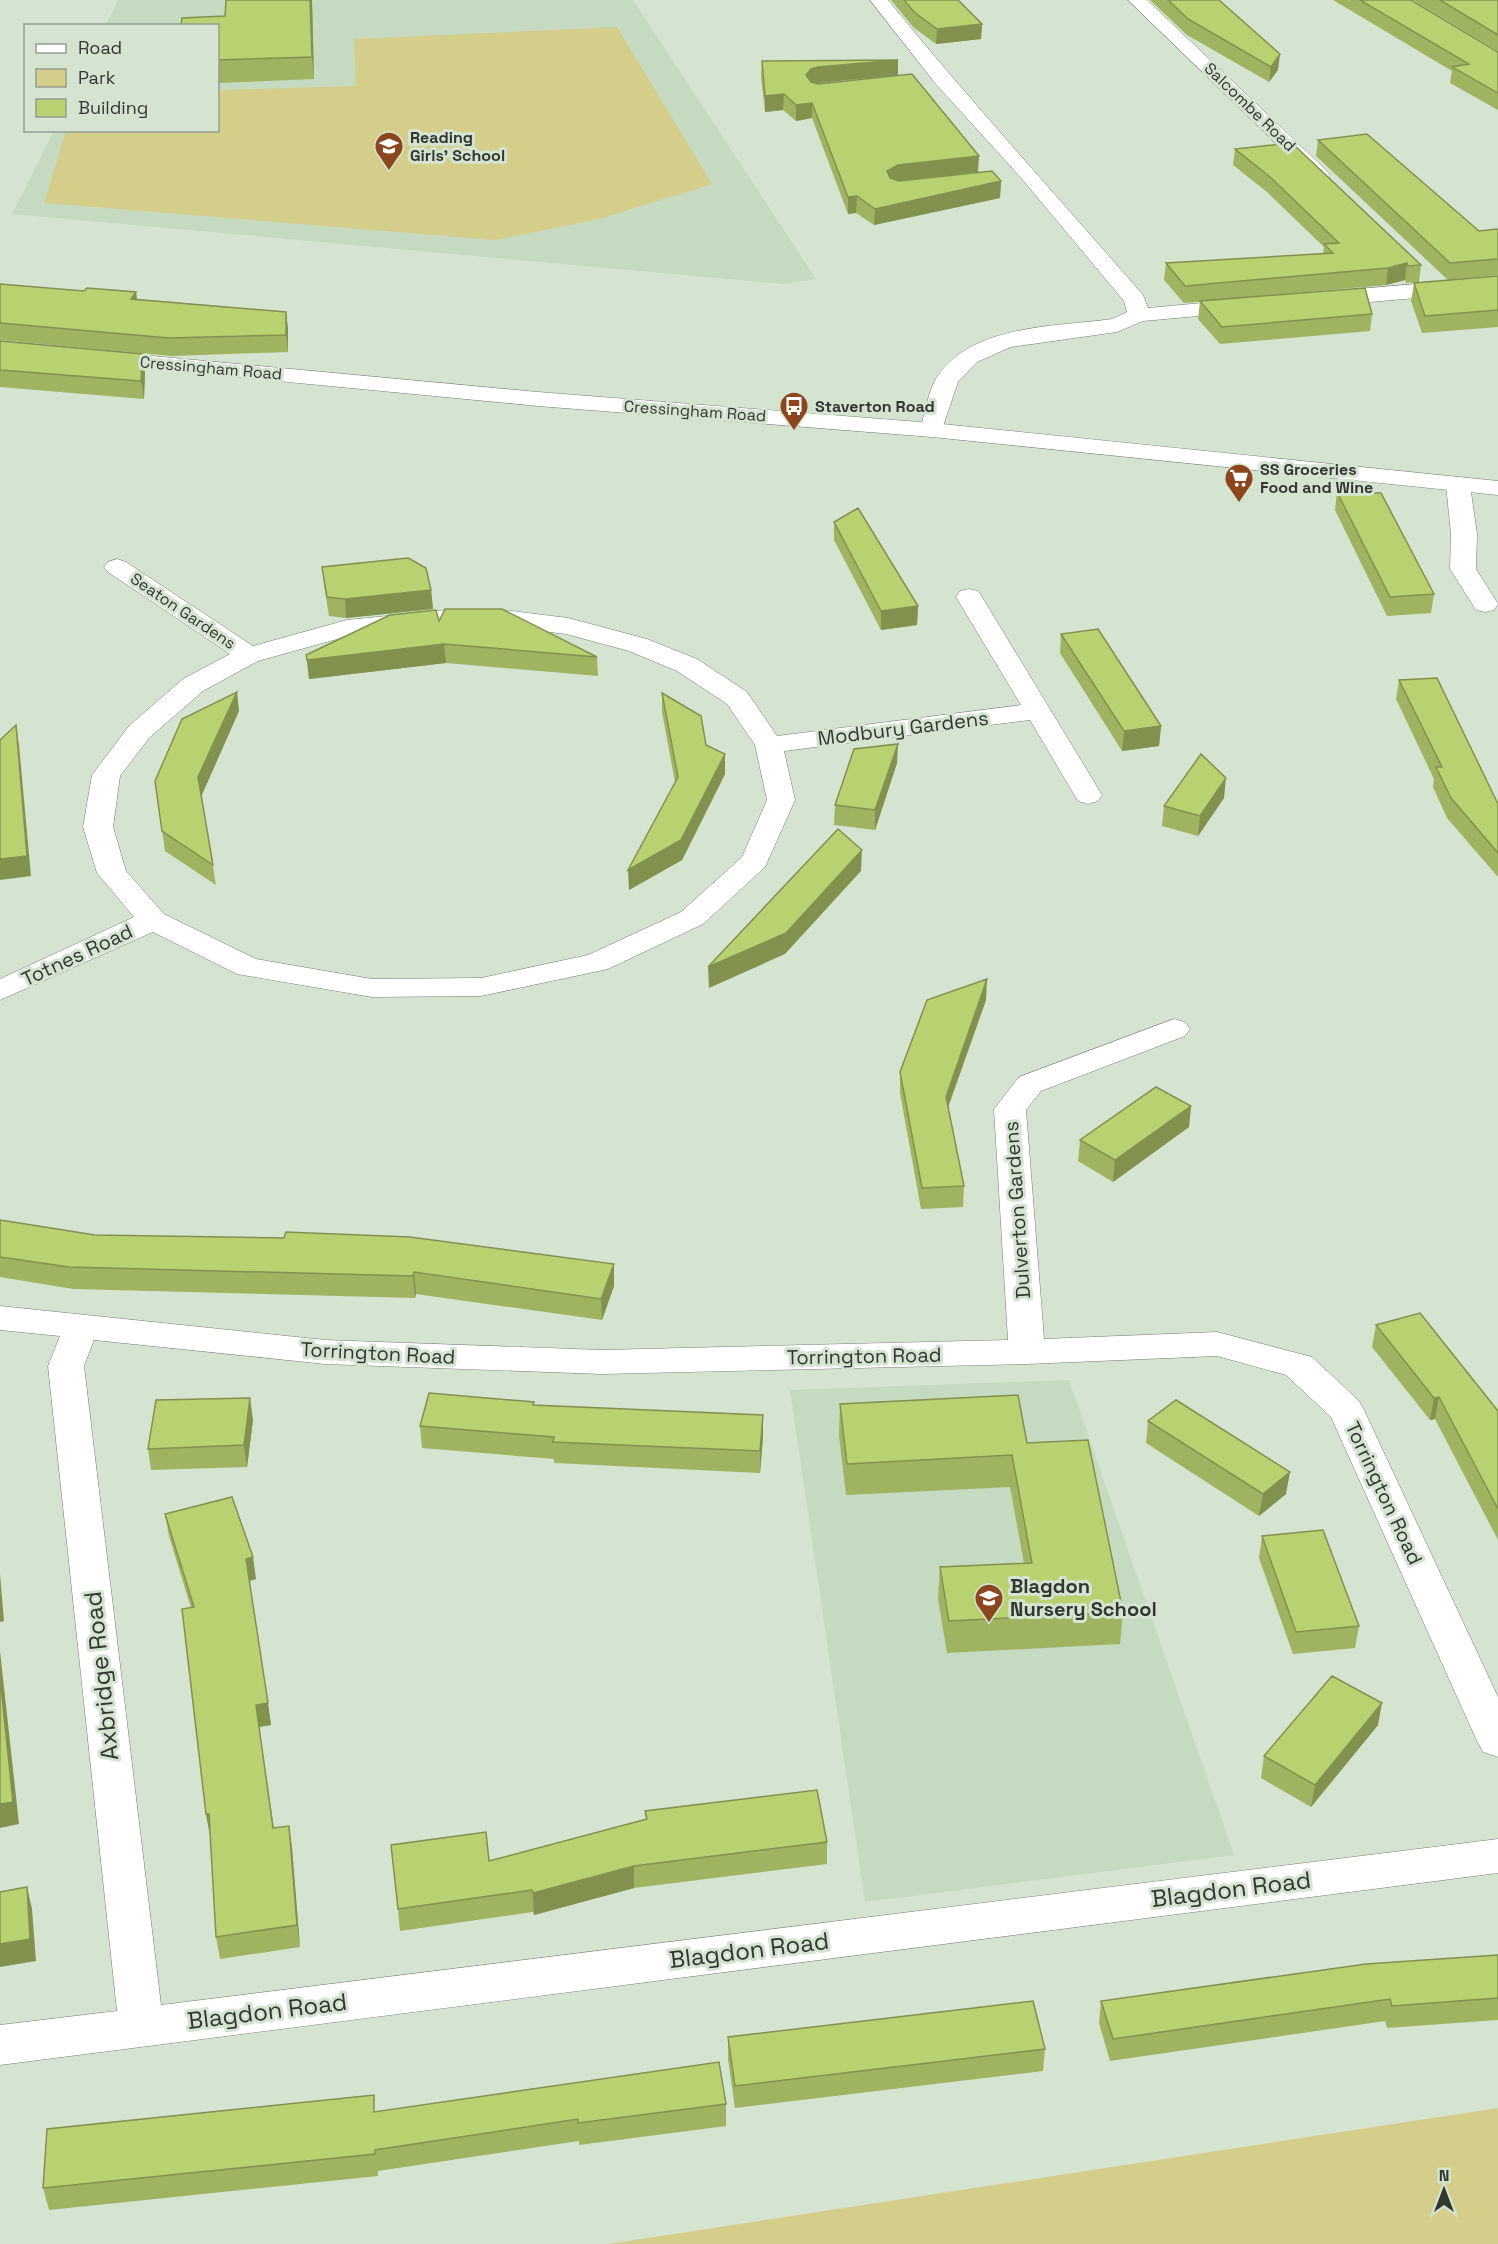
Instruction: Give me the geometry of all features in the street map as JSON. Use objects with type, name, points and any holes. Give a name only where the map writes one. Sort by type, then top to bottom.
[{"type":"street","points":[[879,0],[942,79],[1029,175],[1135,300],[1139,315]]},
{"type":"street","name":"Salcombe Road","points":[[1137,0],[1330,184]]},
{"type":"street","points":[[920,81],[942,79]]},
{"type":"street","points":[[1006,178],[1029,175]]},
{"type":"street","points":[[1425,273],[1442,289]]},
{"type":"street","points":[[1302,301],[1498,284]]},
{"type":"street","points":[[932,430],[947,380],[969,357],[1006,341],[1117,326],[1139,315],[1267,304]]},
{"type":"street","name":"Cressingham Road","points":[[72,356],[538,399],[932,430],[1498,488]]},
{"type":"street","points":[[1458,485],[1464,534],[1463,569],[1485,604]]},
{"type":"street","name":"Seaton Gardens","points":[[117,567],[249,655]]},
{"type":"street","points":[[969,597],[1088,795]]},
{"type":"street","points":[[446,618],[503,618],[568,626],[638,645],[687,665],[737,698],[769,745],[781,800],[755,861],[692,918],[597,962],[481,987],[372,988],[248,967],[153,920],[112,873],[98,827],[106,775],[139,732],[193,685],[249,655],[347,628],[446,618]]},
{"type":"street","name":"Modbury Gardens","points":[[769,745],[1038,711]]},
{"type":"street","name":"Totnes Road","points":[[0,991],[153,920]]},
{"type":"street","name":"Dulverton Gardens","points":[[1027,1352],[1010,1109],[1030,1084],[1174,1029]]},
{"type":"street","name":"Torrington Road","points":[[0,1317],[81,1328],[325,1352],[602,1362],[1027,1352],[1217,1344],[1299,1366],[1346,1410],[1498,1741]]},
{"type":"street","name":"Axbridge Road","points":[[81,1328],[66,1366],[141,2026]]},
{"type":"street","name":"Blagdon Road","points":[[0,2045],[1498,1856]]},
{"type":"shaded area","name":"Reading Girls' School","points":[[118,0],[633,0],[816,279],[784,284],[12,214],[53,132],[219,132],[219,24],[106,24]]},
{"type":"shaded area","name":"Blagdon Nursery School","points":[[1069,1380],[1234,1855],[865,1902],[790,1390]]},
{"type":"green space","name":"Reading Girls' School","points":[[617,27],[712,184],[599,219],[496,240],[44,203],[66,132],[219,132],[219,90],[356,86],[354,39]]},
{"type":"green space","points":[[1498,2108],[1498,2244],[608,2244]]},
{"type":"building","points":[[226,0],[310,0],[312,57],[219,60],[219,24],[181,24],[182,18],[225,16]]},
{"type":"building","points":[[904,0],[958,0],[982,24],[937,29],[914,12]]},
{"type":"building","points":[[1168,0],[1219,0],[1280,54],[1271,67],[1188,19]]},
{"type":"building","points":[[1360,0],[1411,0],[1498,52],[1498,93],[1452,67],[1469,64]]},
{"type":"building","points":[[1440,0],[1498,0],[1498,35]]},
{"type":"building","points":[[898,60],[818,67],[811,69],[806,75],[811,82],[818,84],[912,74],[979,156],[898,165],[887,171],[890,178],[899,181],[992,171],[1001,181],[875,209],[857,196],[848,197],[812,103],[796,105],[784,94],[765,96],[762,61]]},
{"type":"building","points":[[1367,134],[1479,231],[1497,229],[1498,259],[1450,263],[1318,140]]},
{"type":"building","points":[[1292,143],[1421,265],[1408,266],[1407,263],[1388,268],[1185,286],[1166,263],[1333,253],[1324,244],[1339,243],[1269,176],[1235,149]]},
{"type":"building","points":[[1498,276],[1498,310],[1425,316],[1414,283]]},
{"type":"building","points":[[0,284],[84,291],[87,288],[136,292],[131,299],[286,312],[286,335],[169,338],[0,323]]},
{"type":"building","points":[[1365,288],[1372,314],[1222,327],[1200,301]]},
{"type":"building","points":[[0,341],[143,354],[141,381],[0,370]]},
{"type":"building","points":[[1337,492],[1381,493],[1434,594],[1390,597]]},
{"type":"building","points":[[858,508],[918,606],[881,611],[834,522]]},
{"type":"building","points":[[408,558],[426,568],[431,590],[345,599],[327,597],[322,567]]},
{"type":"building","points":[[445,609],[502,609],[597,657],[444,644],[307,660],[306,655],[390,615],[436,610],[439,621]]},
{"type":"building","points":[[1098,629],[1161,726],[1124,731],[1061,634]]},
{"type":"building","points":[[1437,678],[1498,804],[1498,853],[1451,798],[1436,767],[1442,767],[1399,680]]},
{"type":"building","points":[[237,692],[198,777],[213,865],[162,831],[155,781],[182,719]]},
{"type":"building","points":[[662,693],[701,716],[706,745],[725,754],[681,840],[628,870],[678,777]]},
{"type":"building","points":[[16,725],[27,856],[0,859],[0,740]]},
{"type":"building","points":[[898,744],[875,810],[835,805],[854,749]]},
{"type":"building","points":[[1201,754],[1226,778],[1200,816],[1164,806]]},
{"type":"building","points":[[838,829],[862,850],[786,933],[708,967]]},
{"type":"building","points":[[987,979],[946,1097],[964,1186],[922,1188],[900,1072],[927,1000]]},
{"type":"building","points":[[1156,1087],[1191,1106],[1115,1160],[1080,1140]]},
{"type":"building","points":[[0,1220],[95,1235],[284,1238],[286,1232],[410,1237],[614,1264],[601,1299],[414,1272],[413,1276],[69,1267],[0,1257]]},
{"type":"building","points":[[1420,1313],[1498,1411],[1498,1509],[1439,1397],[1434,1398],[1376,1325]]},
{"type":"building","points":[[429,1393],[534,1402],[533,1405],[763,1415],[760,1451],[553,1442],[554,1437],[420,1426]]},
{"type":"building","points":[[1018,1395],[1027,1443],[1088,1440],[1123,1612],[949,1621],[940,1567],[1032,1563],[1012,1455],[847,1464],[840,1404]]},
{"type":"building","points":[[250,1398],[244,1445],[148,1449],[156,1400]]},
{"type":"building","points":[[1176,1400],[1290,1472],[1263,1494],[1148,1421]]},
{"type":"building","points":[[232,1497],[253,1557],[246,1559],[268,1703],[256,1705],[273,1828],[289,1826],[297,1925],[216,1937],[209,1814],[206,1814],[182,1609],[194,1607],[165,1514]]},
{"type":"building","points":[[1323,1530],[1359,1626],[1296,1632],[1262,1536]]},
{"type":"building","points":[[1332,1676],[1382,1703],[1315,1785],[1264,1756]]},
{"type":"building","points":[[0,1677],[13,1802],[0,1804]]},
{"type":"building","points":[[817,1790],[827,1842],[634,1866],[533,1893],[532,1890],[398,1909],[391,1845],[486,1832],[489,1861],[647,1819],[645,1811]]},
{"type":"building","points":[[27,1887],[30,1939],[0,1944],[0,1892]]},
{"type":"building","points":[[1498,1955],[1498,1998],[1392,2006],[1390,1999],[1113,2039],[1101,2001],[1366,1964]]},
{"type":"building","points":[[1033,2001],[1045,2049],[735,2086],[728,2037]]},
{"type":"building","points":[[719,2062],[726,2104],[578,2123],[578,2119],[375,2150],[375,2154],[43,2188],[47,2129],[374,2095],[374,2112]]},
{"type":"place","name":"Reading Girls' School","points":[[389,172]]},
{"type":"place","name":"Staverton Road","points":[[794,432]]},
{"type":"place","name":"SS Groceries Food and Wine","points":[[1239,504]]},
{"type":"place","name":"Blagdon Nursery School","points":[[989,1624]]}]
